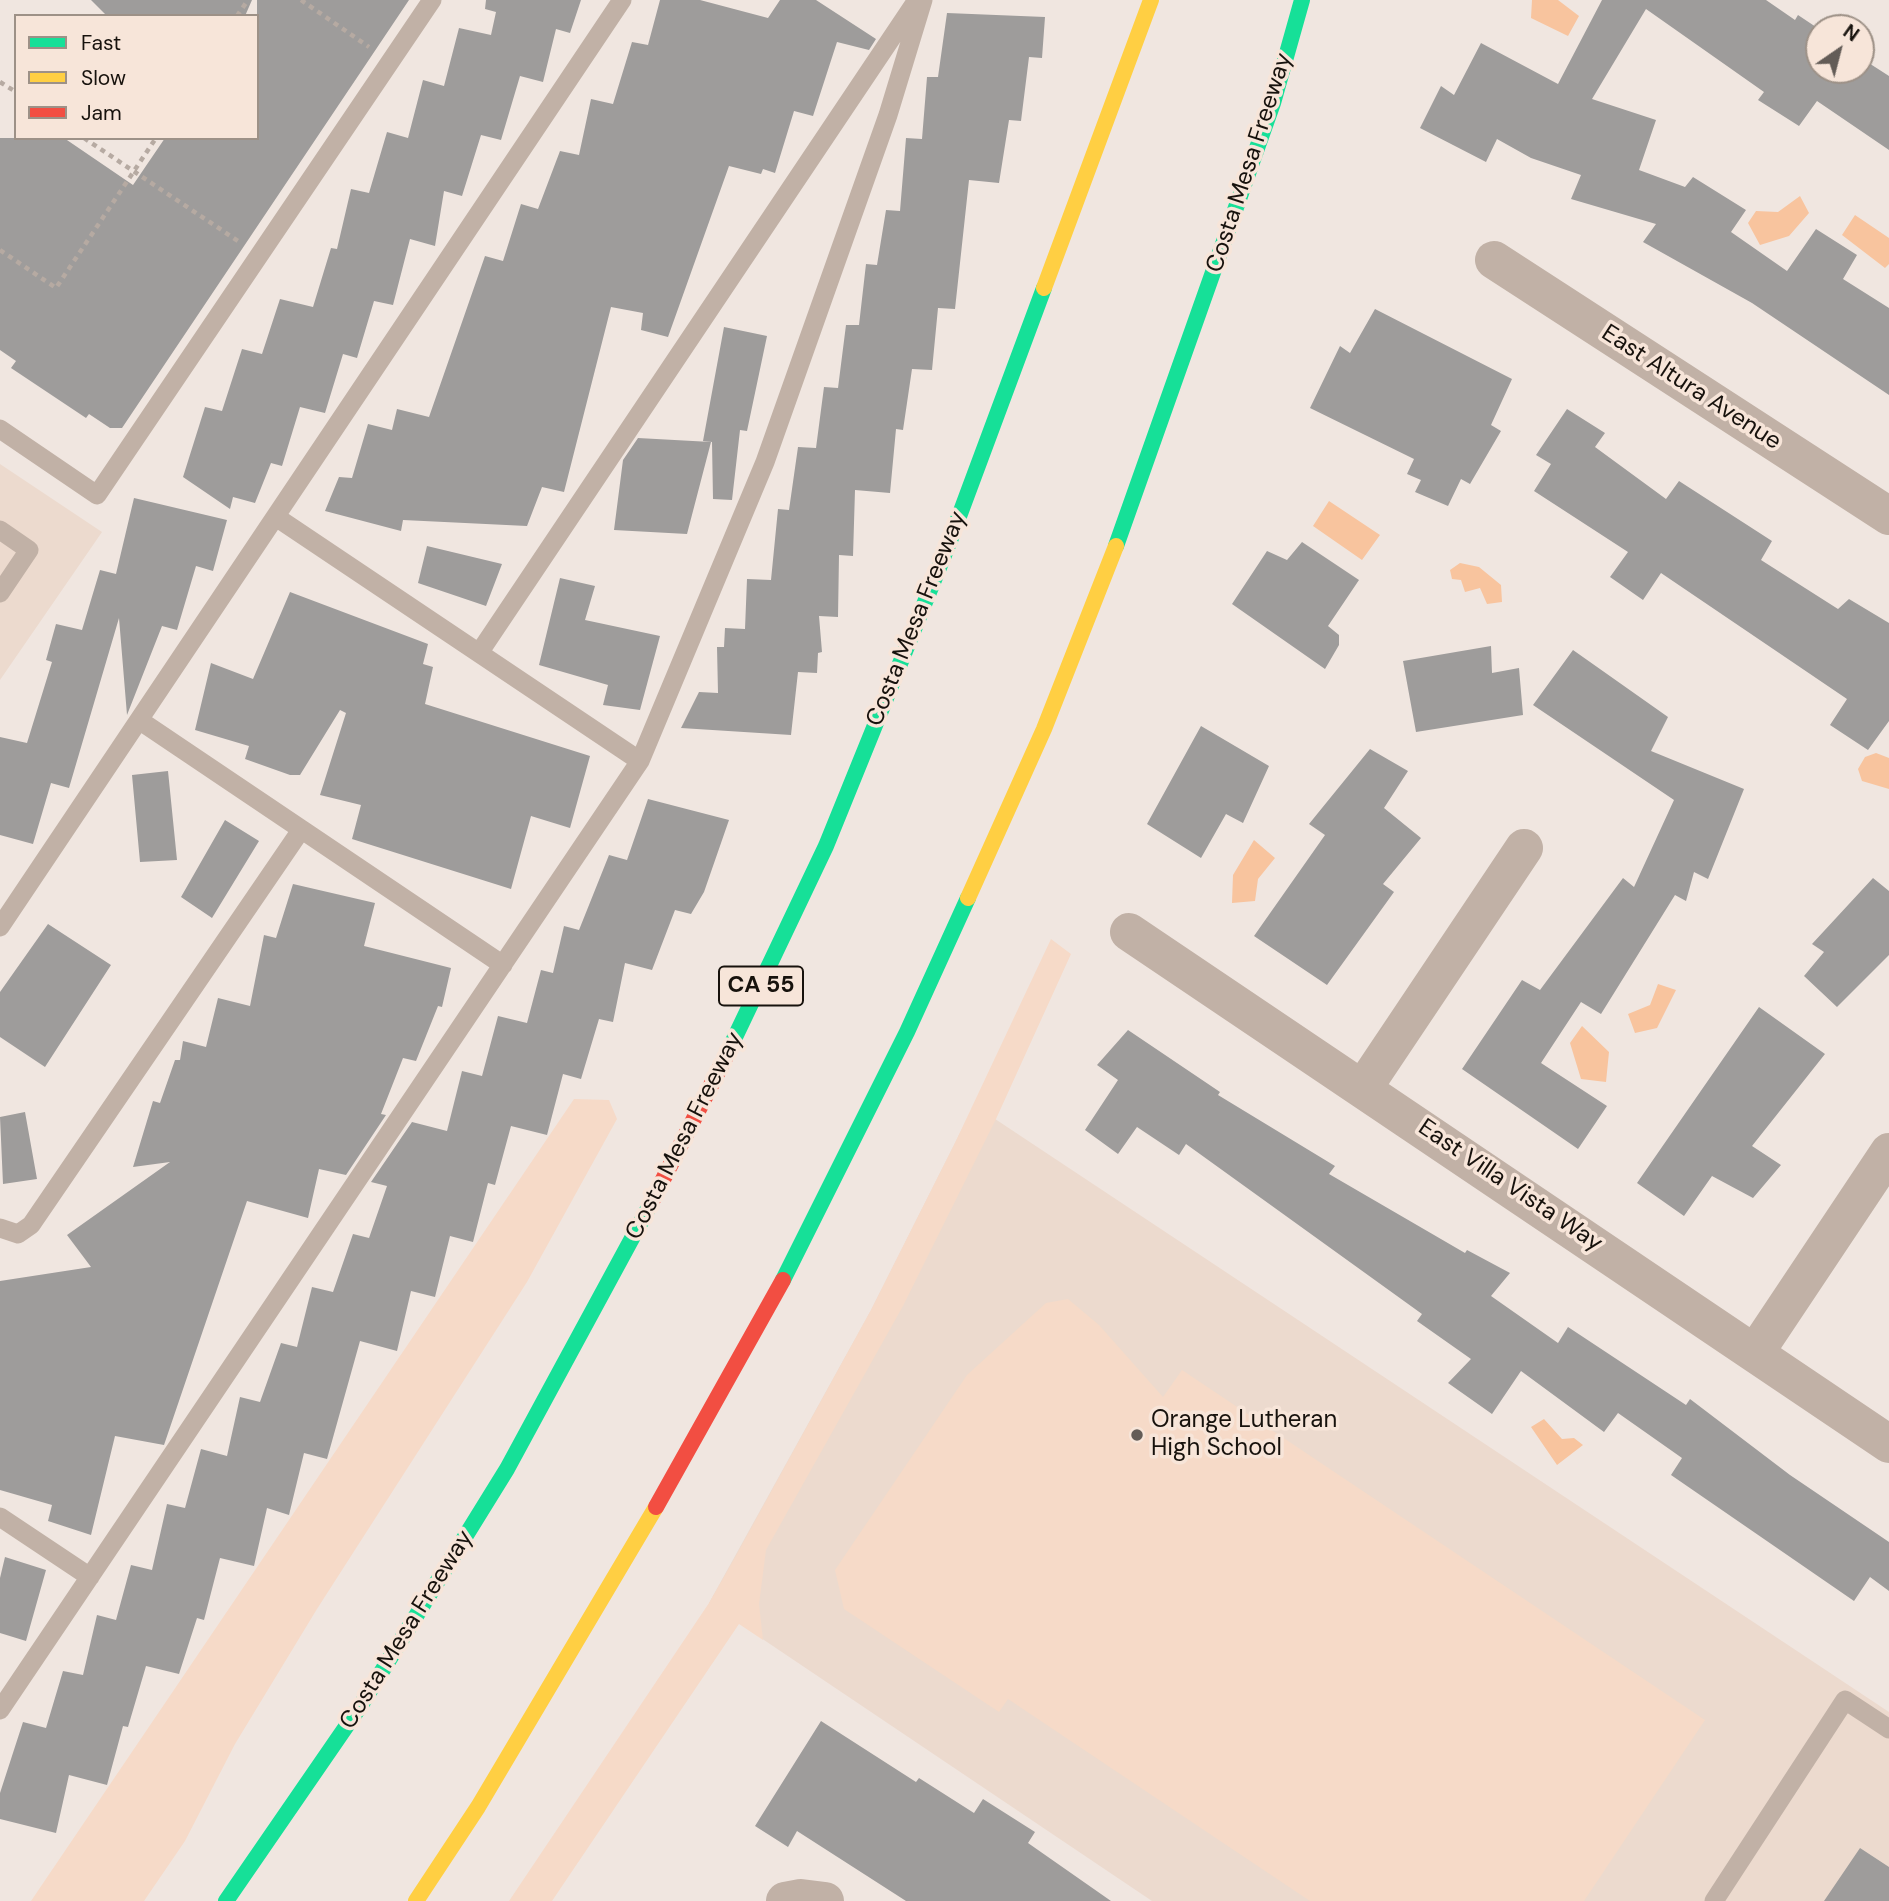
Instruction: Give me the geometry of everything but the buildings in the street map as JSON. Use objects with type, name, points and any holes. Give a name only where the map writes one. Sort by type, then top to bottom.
[{"type":"highway","name":"Costa Mesa Freeway","points":[[226,1901],[361,1705],[507,1469],[676,1160],[754,1000],[826,846],[951,538],[1151,0]]},
{"type":"highway","name":"Costa Mesa Freeway","points":[[416,1901],[478,1807],[628,1557],[806,1240],[907,1032],[1044,729],[1130,510],[1273,103],[1302,0]]},
{"type":"street","name":"East Altura Avenue","points":[[1493,260],[1889,516]]},
{"type":"street","points":[[1364,1087],[1524,848]]},
{"type":"street","name":"East Villa Vista Way","points":[[1129,932],[1364,1087],[1889,1444]]},
{"type":"street","points":[[1755,1353],[1889,1152]]},
{"type":"street","points":[[786,1901],[801,1898],[825,1901]]},
{"type":"lane","points":[[0,429],[97,495],[432,0]]},
{"type":"lane","points":[[0,926],[622,0]]},
{"type":"lane","points":[[479,653],[917,0]]},
{"type":"lane","points":[[0,1710],[640,761],[765,462],[888,115],[922,0]]},
{"type":"lane","points":[[276,517],[640,761]]},
{"type":"lane","points":[[0,530],[29,550],[0,593]]},
{"type":"lane","points":[[139,720],[503,965]]},
{"type":"lane","points":[[0,1228],[18,1234],[31,1225],[301,830]]},
{"type":"lane","points":[[0,1517],[90,1577]]},
{"type":"lane","points":[[1714,1901],[1845,1700],[1889,1729]]},
{"type":"path","points":[[300,0],[391,62]]},
{"type":"path","points":[[87,140],[259,256]]},
{"type":"path","points":[[0,250],[57,288],[155,140]]},
{"type":"shaded area","points":[[1532,0],[1558,0],[1579,16],[1568,36],[1531,18]]},
{"type":"shaded area","points":[[1800,196],[1809,213],[1789,236],[1760,245],[1748,223],[1756,211],[1778,212]]},
{"type":"shaded area","points":[[1855,215],[1889,238],[1889,264],[1885,268],[1842,235]]},
{"type":"shaded area","points":[[0,464],[102,532],[0,680]]},
{"type":"shaded area","points":[[1329,501],[1380,535],[1362,560],[1313,526]]},
{"type":"shaded area","points":[[1460,563],[1479,567],[1501,585],[1502,602],[1487,604],[1480,588],[1465,592],[1461,580],[1452,579],[1450,570]]},
{"type":"shaded area","points":[[1876,753],[1889,758],[1889,789],[1862,781],[1858,769],[1865,757]]},
{"type":"shaded area","points":[[1254,840],[1275,858],[1258,879],[1255,901],[1232,903],[1233,875]]},
{"type":"shaded area","points":[[1051,939],[1071,954],[996,1119],[903,1306],[766,1550],[759,1604],[763,1640],[739,1624],[552,1901],[509,1901],[709,1603],[733,1561],[871,1310],[954,1145]]},
{"type":"shaded area","points":[[1658,984],[1676,990],[1657,1028],[1635,1033],[1628,1014],[1650,1005]]},
{"type":"shaded area","points":[[1582,1026],[1609,1052],[1606,1082],[1581,1079],[1570,1043]]},
{"type":"shaded area","points":[[574,1099],[609,1100],[617,1119],[527,1282],[317,1609],[235,1744],[185,1841],[144,1901],[31,1901]]},
{"type":"shaded area","name":"Orange Lutheran High School","points":[[974,1105],[1889,1712],[1889,1901],[1152,1901],[709,1603],[871,1310]]},
{"type":"shaded area","points":[[1068,1299],[1099,1325],[1163,1397],[1182,1370],[1705,1720],[1584,1901],[1310,1901],[1008,1699],[999,1712],[844,1609],[835,1570],[967,1375],[1046,1303]]},
{"type":"shaded area","points":[[1544,1419],[1562,1439],[1574,1438],[1583,1445],[1557,1465],[1531,1427]]},
{"type":"traffic: fast","points":[[1116,546],[1273,103],[1302,0]]},
{"type":"traffic: fast","points":[[726,1056],[826,846],[951,538],[1044,288]]},
{"type":"traffic: fast","points":[[783,1280],[907,1032],[968,898]]},
{"type":"traffic: fast","points":[[226,1901],[361,1705],[507,1469],[649,1207]]},
{"type":"traffic: slow","points":[[1044,288],[1151,0]]},
{"type":"traffic: slow","points":[[968,898],[1044,729],[1116,546]]},
{"type":"traffic: slow","points":[[416,1901],[478,1807],[656,1507]]},
{"type":"traffic: jam","points":[[649,1207],[726,1056]]},
{"type":"traffic: jam","points":[[656,1507],[783,1280]]},
{"type":"place","name":"Orange Lutheran High School","points":[[1137,1435]]}]
